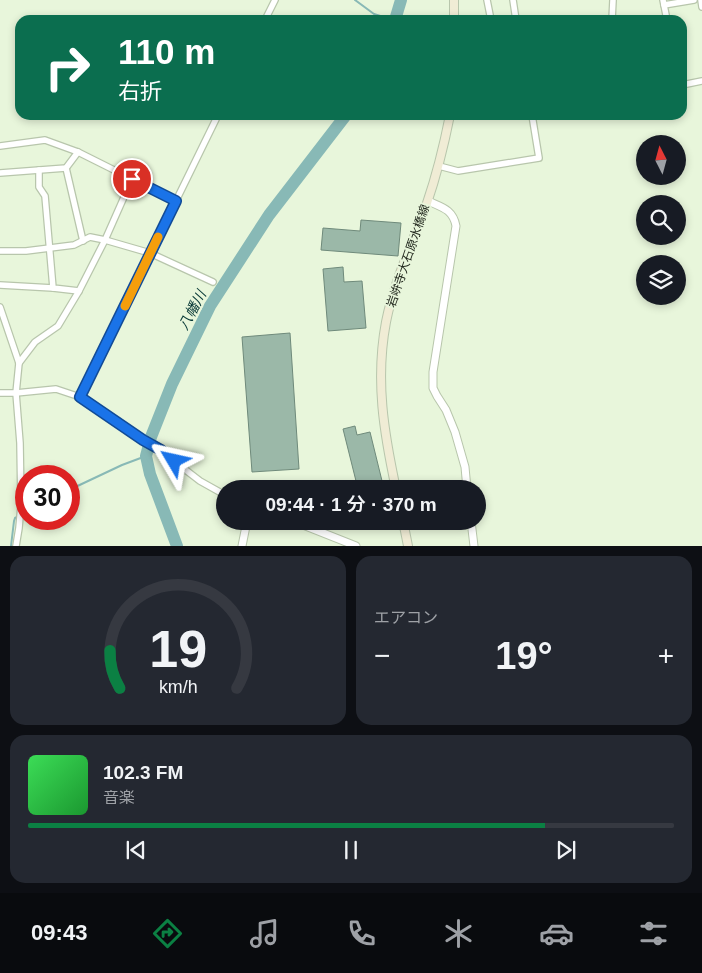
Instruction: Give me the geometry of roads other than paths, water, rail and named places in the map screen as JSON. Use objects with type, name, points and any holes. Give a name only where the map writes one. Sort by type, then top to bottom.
[{"type":"main road","points":[[454,0],[454,15]]},
{"type":"main road","name":"岩峅寺大石原水橋線","points":[[394,480],[386,439],[382,400],[381,358],[386,324],[391,302],[439,166],[449,120]]},
{"type":"main road","points":[[405,530],[408,546]]},
{"type":"street","points":[[268,15],[275,0]]},
{"type":"street","points":[[487,0],[490,15]]},
{"type":"street","points":[[513,0],[515,15]]},
{"type":"street","points":[[612,15],[613,0]]},
{"type":"street","points":[[666,15],[664,2],[694,0]]},
{"type":"street","points":[[701,0],[702,7]]},
{"type":"street","points":[[687,84],[702,81]]},
{"type":"street","points":[[80,397],[216,120]]},
{"type":"street","points":[[439,166],[458,171],[539,158],[533,120]]},
{"type":"street","points":[[0,146],[45,140],[78,152],[176,201]]},
{"type":"street","points":[[0,173],[66,168],[78,152]]},
{"type":"street","points":[[66,168],[83,240]]},
{"type":"street","points":[[39,170],[39,187],[45,196],[53,288]]},
{"type":"street","points":[[19,363],[35,342],[58,326],[79,291],[105,240],[132,179]]},
{"type":"street","points":[[428,201],[451,212],[456,226],[432,381],[433,388],[456,432],[465,467],[466,480]]},
{"type":"street","points":[[0,251],[26,251],[74,245],[90,237],[150,253],[213,282]]},
{"type":"street","points":[[0,285],[79,291]]},
{"type":"street","points":[[0,308],[19,363],[16,393],[20,442],[21,504],[16,546]]},
{"type":"street","points":[[0,329],[8,329]]},
{"type":"street","points":[[0,393],[56,389],[80,397],[161,450],[200,481],[216,490]]},
{"type":"street","points":[[242,546],[245,530]]},
{"type":"street","points":[[316,530],[356,546]]},
{"type":"street","points":[[472,530],[474,546]]},
{"type":"waterway","points":[[355,0],[377,15]]},
{"type":"waterway","name":"八幡川","points":[[396,15],[401,0]]},
{"type":"waterway","name":"八幡川","points":[[177,546],[150,474],[146,456],[151,437],[172,384],[210,306],[269,215],[342,120]]},
{"type":"waterway","points":[[80,485],[146,456]]},
{"type":"waterway","points":[[11,546],[15,518]]}]
